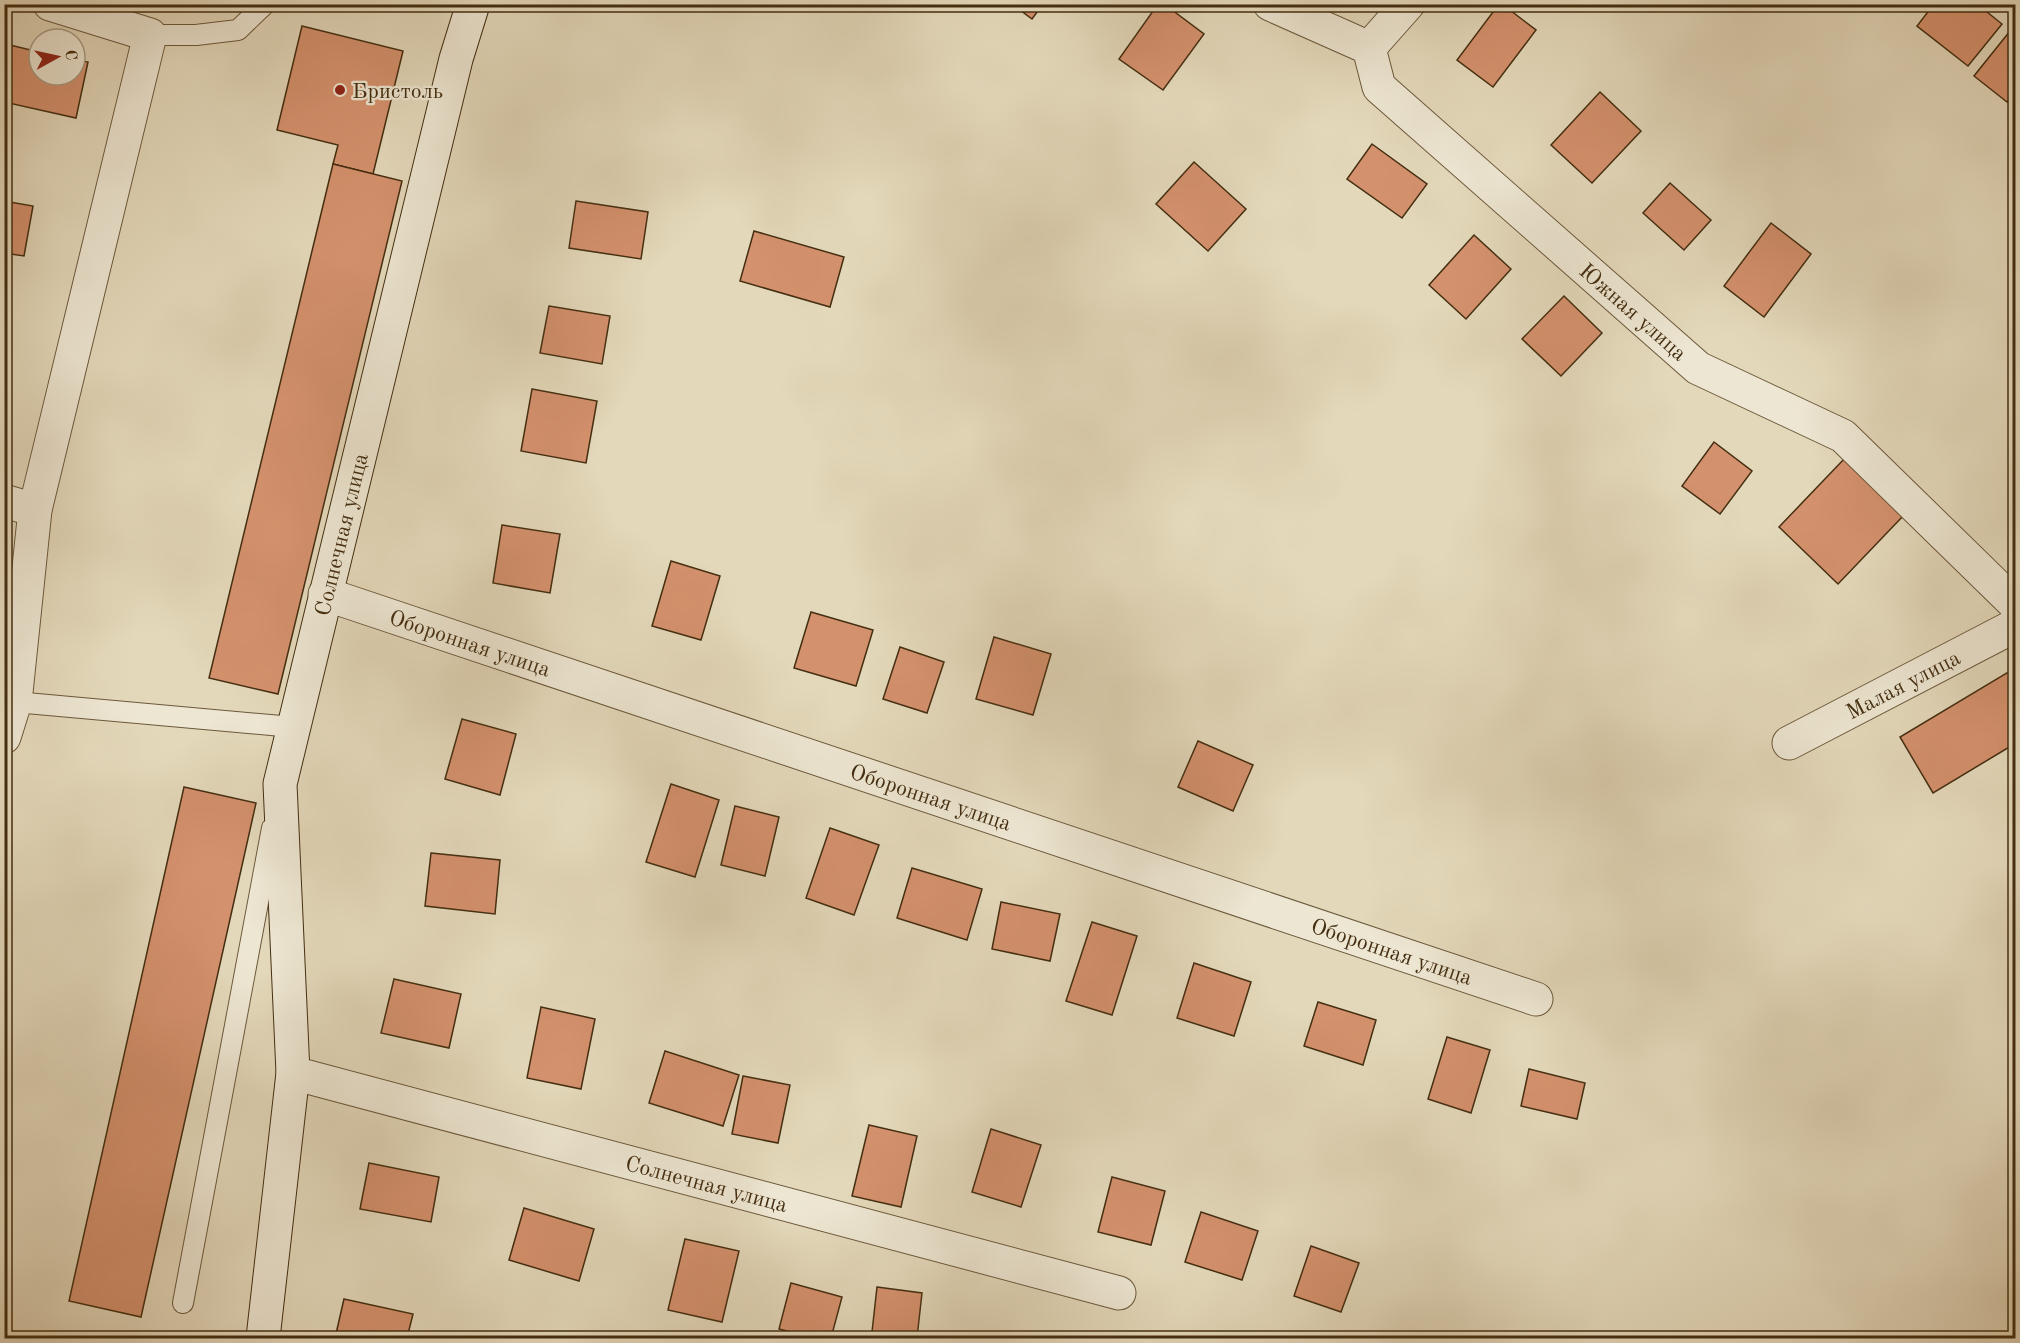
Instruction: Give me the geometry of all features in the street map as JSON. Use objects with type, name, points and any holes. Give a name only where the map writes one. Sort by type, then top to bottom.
[{"type":"street","points":[[4,737],[15,702],[36,510],[150,35],[50,4]]},
{"type":"street","name":"Солнечная улица","points":[[262,1338],[293,1073],[280,784],[456,59],[473,4]]},
{"type":"street","points":[[1270,4],[1369,48],[1408,4]]},
{"type":"street","name":"Южная улица","points":[[1369,48],[1379,87],[1698,368],[1843,436],[2016,605]]},
{"type":"street","points":[[4,501],[36,510]]},
{"type":"street","name":"Оборонная улица","points":[[325,594],[1536,999]]},
{"type":"street","name":"Малая улица","points":[[1789,743],[2016,625]]},
{"type":"street","name":"Солнечная улица","points":[[293,1073],[1119,1293]]},
{"type":"lane","points":[[150,35],[196,35],[238,30],[265,4]]},
{"type":"lane","points":[[15,702],[293,727]]},
{"type":"lane","points":[[183,1303],[280,784]]},
{"type":"building","points":[[1012,4],[1043,4],[1032,19]]},
{"type":"building","points":[[1158,4],[1164,4],[1204,34],[1163,90],[1119,59]]},
{"type":"building","points":[[1499,4],[1536,30],[1493,87],[1457,60]]},
{"type":"building","points":[[1934,4],[1977,4],[2002,24],[1968,66],[1917,26]]},
{"type":"building","name":"Бристоль","points":[[302,26],[403,51],[373,174],[333,164],[338,145],[277,130]]},
{"type":"building","points":[[2010,31],[2016,35],[2016,91],[2007,102],[1974,76]]},
{"type":"building","points":[[10,45],[27,49],[27,87],[83,87],[76,118],[4,102],[4,73]]},
{"type":"building","points":[[1600,92],[1641,131],[1592,183],[1551,145]]},
{"type":"building","points":[[1372,144],[1427,184],[1402,218],[1347,179]]},
{"type":"building","points":[[1194,162],[1246,209],[1208,251],[1156,204]]},
{"type":"building","points":[[333,164],[402,181],[278,694],[209,678]]},
{"type":"building","points":[[1670,183],[1711,220],[1684,250],[1643,213]]},
{"type":"building","points":[[4,201],[33,206],[24,256],[4,253]]},
{"type":"building","points":[[576,201],[648,212],[641,259],[569,248]]},
{"type":"building","points":[[1771,223],[1811,254],[1764,317],[1724,286]]},
{"type":"building","points":[[754,231],[844,257],[830,307],[740,281]]},
{"type":"building","points":[[1474,235],[1511,269],[1466,319],[1429,285]]},
{"type":"building","points":[[1564,296],[1602,333],[1561,376],[1522,339]]},
{"type":"building","points":[[549,306],[610,316],[602,364],[540,353]]},
{"type":"building","points":[[532,389],[597,401],[586,463],[521,451]]},
{"type":"building","points":[[1714,442],[1752,471],[1720,514],[1682,486]]},
{"type":"building","points":[[1845,458],[1904,515],[1838,584],[1779,527]]},
{"type":"building","points":[[502,525],[560,534],[550,593],[493,583]]},
{"type":"building","points":[[671,561],[720,576],[701,640],[652,626]]},
{"type":"building","points":[[811,612],[873,630],[856,686],[794,668]]},
{"type":"building","points":[[994,637],[1051,654],[1033,715],[976,699]]},
{"type":"building","points":[[900,647],[944,662],[927,713],[883,699]]},
{"type":"building","points":[[2015,668],[2016,743],[1933,793],[1900,737]]},
{"type":"building","points":[[462,719],[516,734],[500,795],[445,779]]},
{"type":"building","points":[[1198,741],[1253,765],[1233,811],[1178,787]]},
{"type":"building","points":[[671,784],[719,800],[695,877],[646,862]]},
{"type":"building","points":[[184,787],[256,803],[141,1317],[69,1301]]},
{"type":"building","points":[[735,806],[779,817],[765,876],[721,865]]},
{"type":"building","points":[[830,828],[879,845],[854,915],[806,898]]},
{"type":"building","points":[[431,853],[500,860],[495,914],[425,906]]},
{"type":"building","points":[[912,868],[982,889],[967,940],[897,918]]},
{"type":"building","points":[[1001,902],[1060,914],[1050,961],[992,949]]},
{"type":"building","points":[[1092,922],[1137,936],[1112,1015],[1066,1001]]},
{"type":"building","points":[[1194,963],[1251,982],[1234,1036],[1177,1018]]},
{"type":"building","points":[[394,979],[461,994],[449,1048],[381,1033]]},
{"type":"building","points":[[1318,1002],[1376,1020],[1363,1065],[1304,1046]]},
{"type":"building","points":[[541,1007],[595,1019],[581,1089],[527,1078]]},
{"type":"building","points":[[1447,1037],[1490,1050],[1471,1113],[1428,1099]]},
{"type":"building","points":[[665,1051],[739,1075],[723,1126],[649,1103]]},
{"type":"building","points":[[1529,1069],[1585,1083],[1577,1119],[1521,1106]]},
{"type":"building","points":[[743,1076],[790,1085],[778,1143],[732,1134]]},
{"type":"building","points":[[869,1125],[917,1136],[901,1207],[852,1196]]},
{"type":"building","points":[[991,1129],[1041,1145],[1021,1207],[972,1192]]},
{"type":"building","points":[[369,1163],[439,1177],[431,1222],[360,1209]]},
{"type":"building","points":[[1112,1177],[1165,1191],[1151,1245],[1098,1232]]},
{"type":"building","points":[[524,1208],[594,1229],[579,1281],[509,1260]]},
{"type":"building","points":[[1201,1212],[1258,1231],[1242,1280],[1185,1262]]},
{"type":"building","points":[[685,1239],[739,1251],[722,1322],[668,1310]]},
{"type":"building","points":[[1311,1246],[1359,1263],[1341,1312],[1294,1296]]},
{"type":"building","points":[[791,1283],[842,1297],[831,1338],[815,1338],[779,1329]]},
{"type":"building","points":[[877,1287],[922,1293],[917,1338],[872,1332]]},
{"type":"building","points":[[344,1299],[413,1314],[407,1338],[335,1338]]},
{"type":"place","name":"Бристоль","points":[[340,90]]}]
